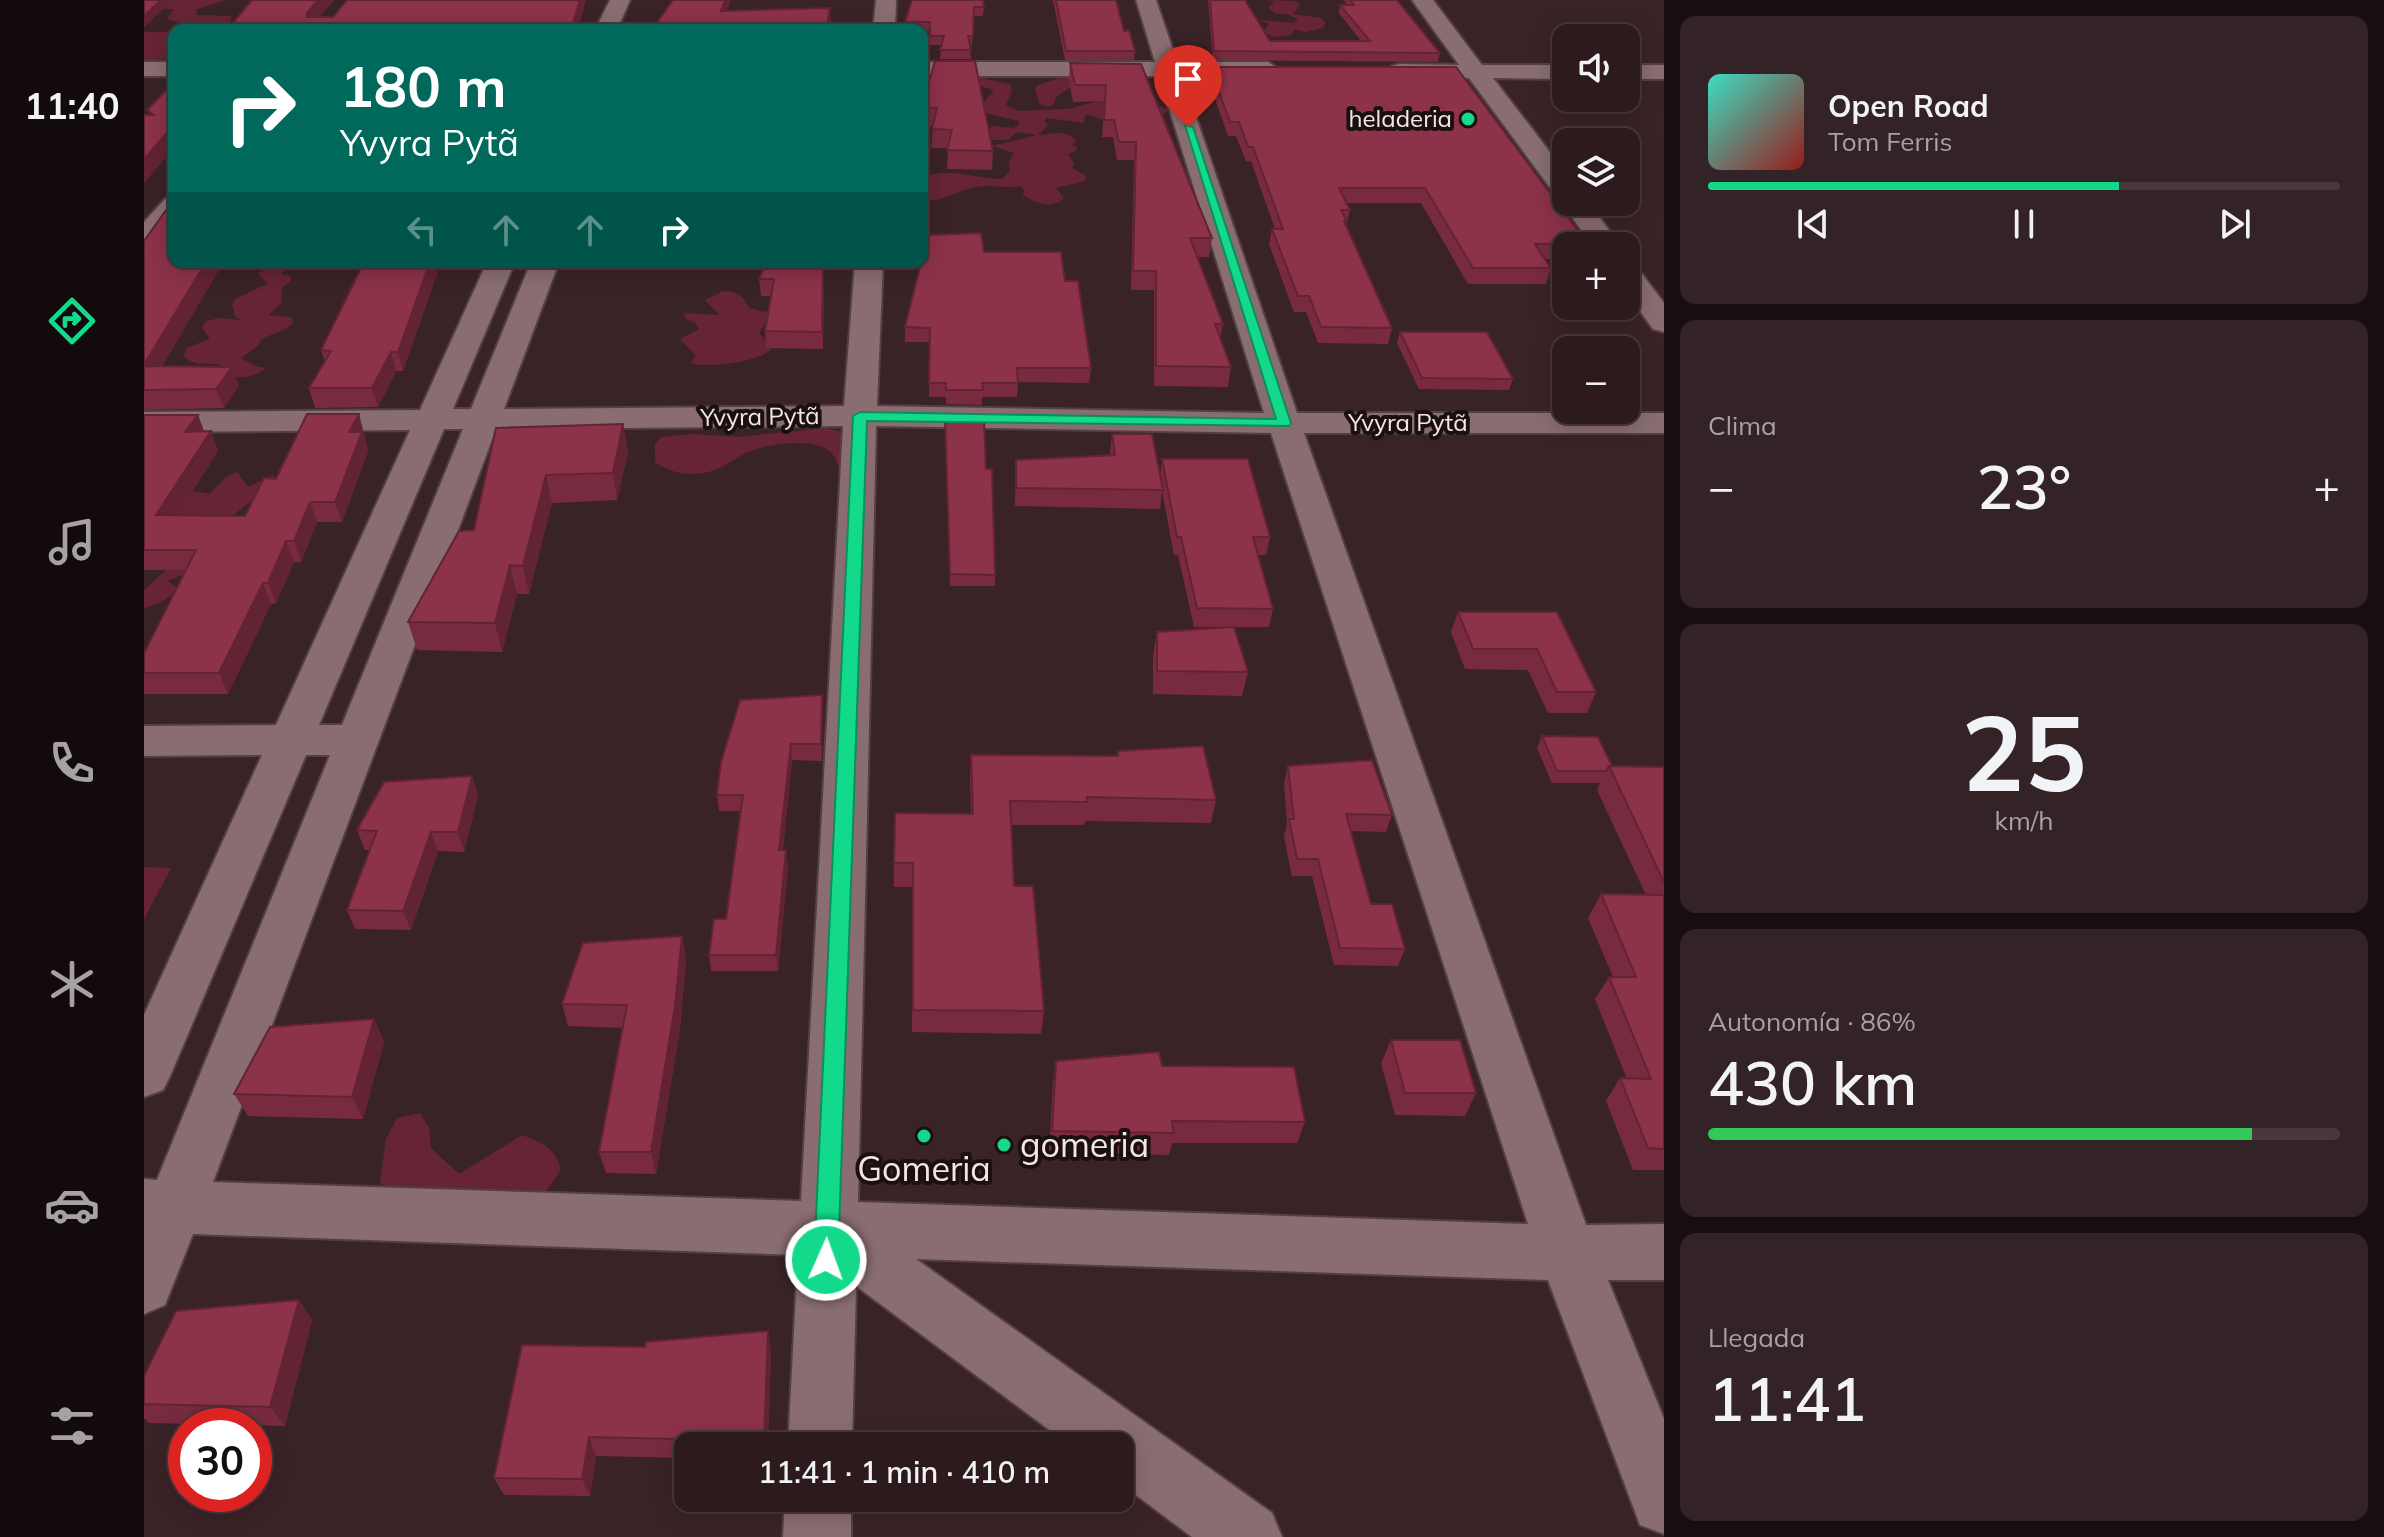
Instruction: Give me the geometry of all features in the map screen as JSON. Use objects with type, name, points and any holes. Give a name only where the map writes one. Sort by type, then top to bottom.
[{"type":"street","points":[[609,24],[620,0]]},
{"type":"street","points":[[884,24],[886,0]]},
{"type":"street","points":[[1146,0],[1284,423],[1567,1253],[1664,1501]]},
{"type":"street","points":[[1422,0],[1552,172]]},
{"type":"street","points":[[144,69],[168,69]]},
{"type":"street","points":[[928,69],[1292,69]]},
{"type":"street","points":[[1384,70],[1552,72]]},
{"type":"street","points":[[1640,72],[1664,72]]},
{"type":"street","points":[[144,239],[168,212]]},
{"type":"street","points":[[144,1074],[498,268]]},
{"type":"street","points":[[144,1285],[159,1206],[357,740],[543,268]]},
{"type":"street","points":[[820,1432],[860,416],[869,268]]},
{"type":"street","points":[[1640,291],[1664,323]]},
{"type":"street","name":"Yvyra Pytã","points":[[144,422],[860,416],[1284,423],[1664,423]]},
{"type":"street","points":[[144,741],[357,740]]},
{"type":"street","points":[[159,1206],[1567,1253],[1664,1252]]},
{"type":"street","points":[[827,1229],[1248,1537]]},
{"type":"street","points":[[817,1537],[818,1512]]},
{"type":"shaded area","points":[[167,0],[225,0],[195,10],[198,15],[231,16],[231,21],[223,24],[184,24],[167,19],[174,9],[159,9]]},
{"type":"shaded area","points":[[1265,0],[1295,1],[1300,5],[1293,14],[1321,18],[1325,22],[1323,28],[1306,32],[1294,29],[1292,35],[1272,37],[1263,31],[1269,24],[1259,20],[1293,23],[1298,19],[1287,14],[1276,14],[1268,8],[1274,2]]},
{"type":"shaded area","points":[[144,32],[168,32],[168,58],[144,62]]},
{"type":"shaded area","points":[[1074,73],[1169,110],[1158,116],[1133,120],[1108,121],[1085,115],[1084,123],[1047,118],[1044,121],[1048,125],[1038,135],[1062,133],[1076,141],[1071,145],[1077,147],[1076,151],[1068,154],[1074,163],[1072,168],[1086,176],[1085,181],[1056,188],[1064,198],[1054,204],[1038,203],[1028,198],[1023,195],[1021,186],[977,187],[928,200],[928,175],[955,173],[1003,179],[1010,171],[1009,162],[1014,153],[992,146],[1037,135],[1017,132],[1008,140],[989,140],[983,133],[993,126],[1013,128],[1019,125],[1018,121],[986,113],[982,105],[994,90],[980,86],[976,77],[1010,84],[1012,91],[1006,105],[1019,111],[1068,109],[1098,101],[1088,91],[1070,88],[1048,107],[1039,104],[1035,89],[1038,85]]},
{"type":"shaded area","points":[[269,268],[285,268],[281,274],[291,276],[290,282],[282,287],[281,304],[268,315],[291,317],[293,323],[261,339],[259,345],[241,358],[266,368],[247,377],[234,377],[213,372],[220,365],[196,363],[188,359],[184,355],[186,348],[210,339],[202,328],[206,321],[220,318],[240,320],[235,316],[232,305],[235,299],[267,284],[258,273]]},
{"type":"shaded area","points":[[723,291],[739,295],[749,308],[771,313],[759,333],[772,348],[758,357],[734,363],[691,363],[696,356],[680,339],[699,329],[686,319],[684,313],[719,315],[705,300]]},
{"type":"shaded area","points":[[825,428],[852,434],[846,465],[837,465],[833,455],[825,448],[799,443],[758,449],[703,473],[678,472],[655,462],[655,444],[661,437],[693,434],[737,437]]},
{"type":"shaded area","points":[[237,472],[248,487],[273,475],[274,483],[231,517],[189,572],[168,581],[177,587],[171,595],[144,608],[144,590],[170,566],[171,526],[183,489],[210,494],[225,478]]},
{"type":"shaded area","points":[[144,867],[171,868],[144,919]]},
{"type":"shaded area","points":[[420,1113],[429,1128],[431,1148],[459,1174],[522,1135],[552,1152],[561,1170],[546,1191],[521,1206],[396,1195],[380,1182],[386,1139],[397,1118]]},
{"type":"building","points":[[144,0],[161,0],[144,16]]},
{"type":"building","points":[[252,0],[318,0],[307,17],[333,17],[347,0],[580,0],[573,24],[232,24]]},
{"type":"building","points":[[673,0],[725,0],[721,11],[830,8],[827,24],[656,24]]},
{"type":"building","points":[[912,0],[983,0],[984,7],[974,7],[973,36],[968,36],[971,50],[940,50],[944,36],[930,36],[930,22],[905,22]]},
{"type":"building","points":[[1056,0],[1116,0],[1124,31],[1129,30],[1135,51],[1066,51]]},
{"type":"building","points":[[1210,0],[1245,0],[1270,41],[1370,41],[1340,5],[1354,5],[1350,0],[1397,0],[1440,53],[1214,51]]},
{"type":"building","points":[[935,61],[975,61],[993,151],[947,150],[952,130],[932,129],[937,108],[928,107],[928,86]]},
{"type":"building","points":[[1070,63],[1141,64],[1212,238],[1190,238],[1223,324],[1215,324],[1231,367],[1156,366],[1156,271],[1133,271],[1136,142],[1119,142],[1114,120],[1104,120],[1106,85],[1075,85]]},
{"type":"building","points":[[1210,67],[1456,67],[1552,196],[1552,216],[1567,216],[1579,232],[1552,232],[1552,244],[1535,244],[1551,268],[1473,268],[1425,188],[1339,188],[1350,210],[1341,210],[1347,221],[1344,221],[1392,328],[1321,327],[1309,296],[1298,296],[1272,229],[1283,229],[1253,147],[1248,147],[1239,122],[1230,122]]},
{"type":"building","points":[[168,88],[168,131],[144,159],[144,115],[154,115],[147,110]]},
{"type":"building","points":[[168,207],[168,268],[202,268],[144,365],[144,241]]},
{"type":"building","points":[[981,233],[984,252],[1061,252],[1065,281],[1078,281],[1091,368],[1017,368],[1018,383],[982,383],[983,390],[946,390],[946,383],[929,383],[930,328],[905,327],[920,268],[928,268],[928,235]]},
{"type":"building","points":[[361,268],[428,268],[398,352],[391,352],[372,388],[309,388],[331,351],[321,350]]},
{"type":"building","points":[[764,268],[823,268],[822,332],[765,331],[774,279],[759,279]]},
{"type":"building","points":[[1400,332],[1487,332],[1513,379],[1422,378]]},
{"type":"building","points":[[144,366],[232,367],[216,389],[144,390]]},
{"type":"building","points":[[307,414],[359,414],[349,432],[362,432],[335,502],[310,502],[294,541],[286,541],[268,583],[263,583],[219,673],[144,673],[144,653],[196,550],[144,550],[144,415],[198,415],[185,432],[211,431],[156,515],[245,516],[264,478],[276,479]]},
{"type":"building","points":[[945,419],[984,420],[986,469],[992,469],[995,575],[950,574]]},
{"type":"building","points":[[623,424],[613,473],[546,475],[523,566],[510,565],[495,623],[408,622],[459,531],[474,530],[496,428]]},
{"type":"building","points":[[1112,434],[1152,434],[1163,490],[1016,488],[1016,460],[1115,455]]},
{"type":"building","points":[[1162,459],[1248,459],[1270,537],[1253,537],[1273,609],[1197,608],[1181,537],[1177,537]]},
{"type":"building","points":[[1458,612],[1557,612],[1596,692],[1557,692],[1537,649],[1473,649]]},
{"type":"building","points":[[1234,627],[1248,672],[1157,671],[1157,632]]},
{"type":"building","points":[[822,695],[821,744],[791,744],[779,850],[786,850],[776,955],[709,955],[714,919],[726,919],[743,795],[717,795],[721,762],[740,700]]},
{"type":"building","points":[[1542,736],[1598,737],[1612,766],[1606,771],[1557,771]]},
{"type":"building","points":[[1203,746],[1216,800],[1087,797],[1087,802],[1010,801],[1014,886],[1033,886],[1044,1011],[913,1010],[913,863],[894,863],[895,813],[973,814],[971,755],[1118,756],[1118,751]]},
{"type":"building","points":[[1372,760],[1392,815],[1346,814],[1371,904],[1392,904],[1405,949],[1340,948],[1318,859],[1297,859],[1289,819],[1294,819],[1288,766]]},
{"type":"building","points":[[1609,766],[1664,767],[1664,882]]},
{"type":"building","points":[[472,776],[458,832],[431,832],[403,911],[347,910],[377,831],[357,830],[384,782]]},
{"type":"building","points":[[1601,894],[1664,895],[1664,1149],[1648,1148],[1620,1078],[1651,1079],[1609,977],[1636,977]]},
{"type":"building","points":[[682,936],[675,1006],[651,1152],[599,1152],[627,1005],[562,1004],[583,943]]},
{"type":"building","points":[[374,1019],[352,1097],[234,1094],[270,1027]]},
{"type":"building","points":[[1391,1040],[1460,1040],[1476,1093],[1405,1093]]},
{"type":"building","points":[[1159,1052],[1162,1066],[1294,1067],[1305,1122],[1172,1121],[1174,1133],[1052,1131],[1056,1061]]},
{"type":"building","points":[[299,1300],[270,1407],[144,1404],[144,1376],[176,1311]]},
{"type":"building","points":[[768,1331],[764,1432],[674,1432],[674,1439],[589,1437],[582,1479],[494,1478],[522,1345],[645,1347],[646,1342]]},
{"type":"place","name":"heladeria","points":[[1468,119]]},
{"type":"place","name":"Gomeria","points":[[924,1136]]},
{"type":"place","name":"gomeria","points":[[1004,1145]]},
{"type":"route","points":[[826,1260],[860,416],[1284,423],[1188,127]]}]
